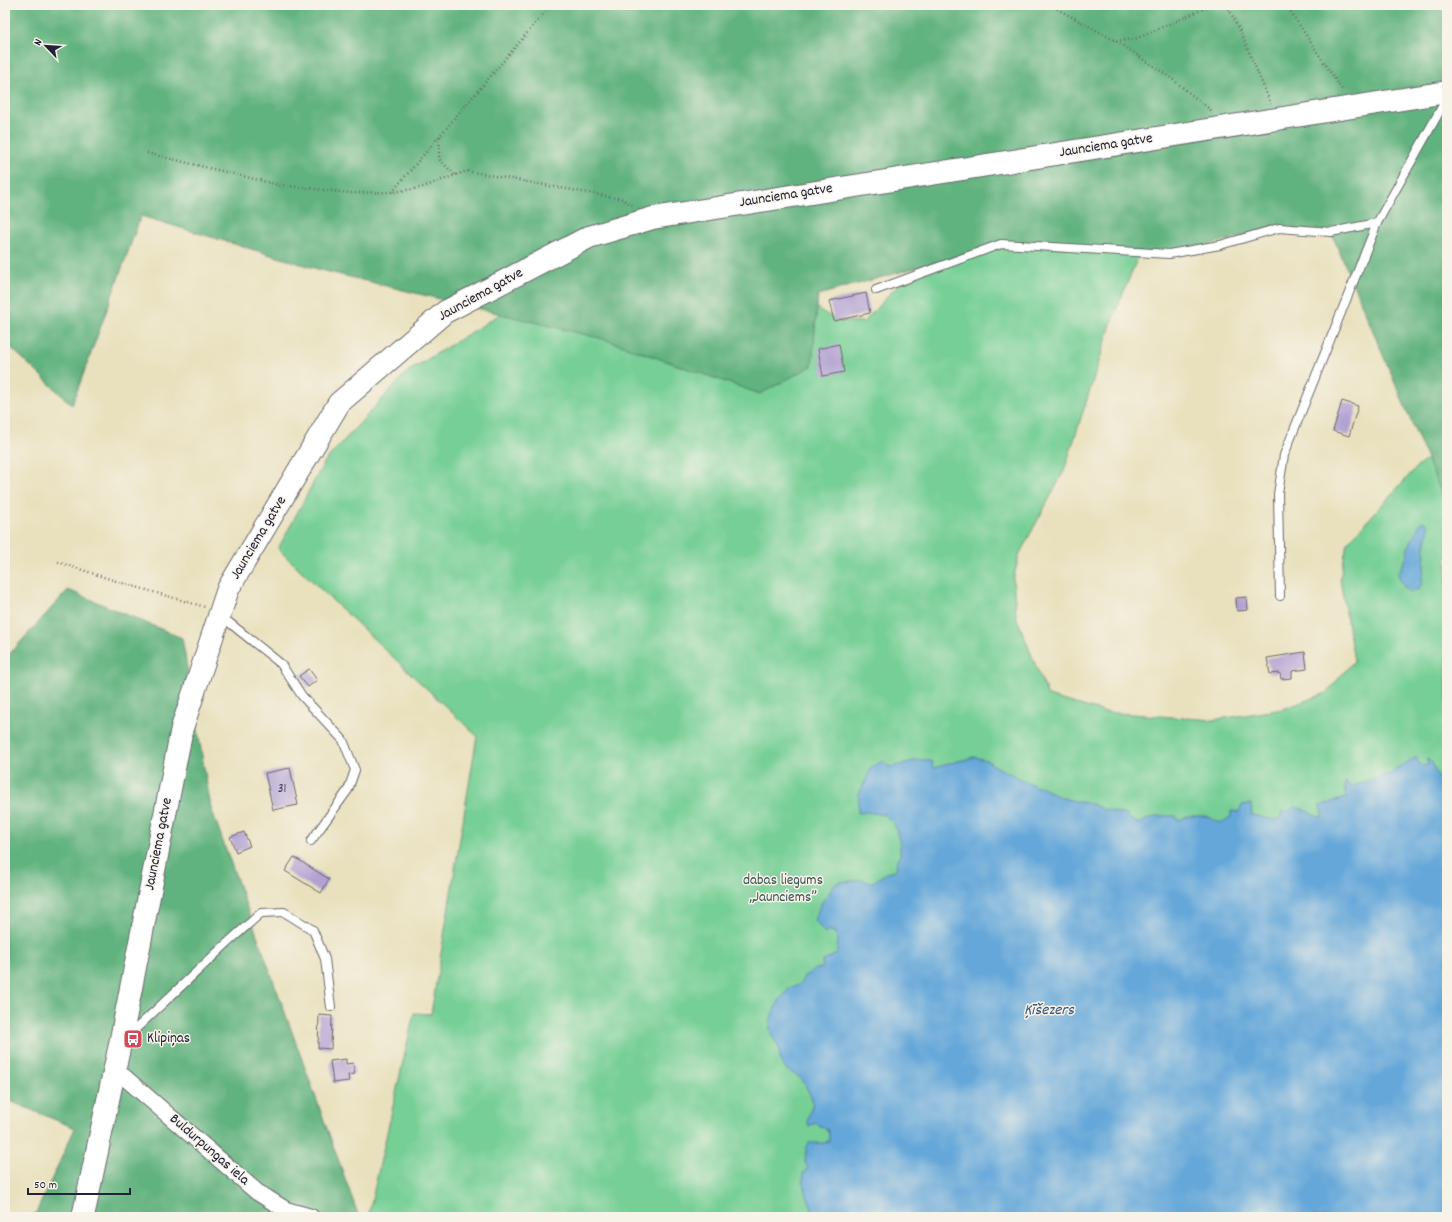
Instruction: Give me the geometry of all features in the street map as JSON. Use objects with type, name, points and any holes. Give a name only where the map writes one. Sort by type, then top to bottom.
[{"type":"main road","name":"Jaunciema gatve","points":[[83,1217],[120,1044],[182,728],[228,589],[339,403],[445,312],[589,237],[653,218],[1447,92]]},
{"type":"street","name":"Buldurpungas iela","points":[[115,1068],[257,1192],[286,1210],[311,1217]]},
{"type":"lane","points":[[1280,596],[1278,494],[1284,455],[1378,223],[1447,98]]},
{"type":"lane","points":[[876,290],[1001,244],[1169,254],[1220,245],[1279,228],[1331,232],[1378,223]]},
{"type":"lane","points":[[220,613],[226,620],[281,664],[302,696],[343,740],[355,770],[348,790],[311,841]]},
{"type":"lane","points":[[120,1044],[261,913],[284,912],[313,930],[325,959],[331,1007]]},
{"type":"path","points":[[392,192],[551,5]]},
{"type":"path","points":[[1050,5],[1116,41],[1171,78],[1233,126]]},
{"type":"path","points":[[1116,41],[1134,39],[1212,5]]},
{"type":"path","points":[[1227,5],[1240,31],[1276,119]]},
{"type":"path","points":[[1286,5],[1344,92],[1352,107]]},
{"type":"path","points":[[440,136],[439,160],[455,175]]},
{"type":"path","points":[[147,153],[279,185],[350,193],[392,192],[420,188],[467,171],[622,199],[653,218]]},
{"type":"path","points":[[58,562],[119,582],[196,604],[220,613]]},
{"type":"green space","points":[[5,5],[1447,5],[1447,506],[1331,232],[1279,228],[1169,254],[1001,244],[818,295],[812,366],[760,394],[603,339],[321,270],[141,216],[72,405],[5,342]]},
{"type":"green space","name":"dabas liegums „Jaunciems”","points":[[1053,246],[1140,252],[1113,318],[1064,471],[1019,555],[1013,580],[1016,616],[1048,696],[1104,712],[1213,720],[1283,709],[1326,693],[1354,661],[1340,579],[1347,543],[1416,468],[1447,446],[1447,1217],[368,1217],[414,1013],[431,1014],[477,736],[278,549],[325,461],[407,372],[560,277],[756,266],[824,313],[839,321],[864,322],[906,276],[968,250]]},
{"type":"green space","points":[[68,590],[182,638],[211,808],[359,1217],[30,1217],[36,1213],[75,1128],[5,1099],[5,659]]},
{"type":"water","points":[[1423,521],[1429,527],[1425,547],[1424,572],[1419,589],[1409,593],[1402,584],[1398,574],[1407,556],[1408,548],[1420,523]]},
{"type":"water","name":"Ķīšezers","points":[[974,757],[986,760],[1037,787],[1043,787],[1060,797],[1127,815],[1128,818],[1139,824],[1154,817],[1161,816],[1176,816],[1177,819],[1180,820],[1187,816],[1207,816],[1220,823],[1231,817],[1231,811],[1239,812],[1242,805],[1251,804],[1252,815],[1274,820],[1281,818],[1281,812],[1289,811],[1294,807],[1322,818],[1320,806],[1348,797],[1345,793],[1345,782],[1351,787],[1384,775],[1390,775],[1395,769],[1417,757],[1418,763],[1424,766],[1428,765],[1427,759],[1432,762],[1439,777],[1447,782],[1447,1217],[810,1217],[812,1208],[804,1188],[803,1173],[806,1172],[808,1167],[805,1163],[806,1149],[809,1143],[823,1143],[829,1141],[829,1135],[827,1129],[815,1123],[809,1126],[808,1118],[813,1104],[802,1080],[787,1070],[780,1060],[779,1049],[770,1030],[773,1012],[779,1001],[791,987],[801,983],[804,976],[813,970],[822,968],[822,962],[837,953],[838,940],[835,933],[829,930],[826,934],[814,920],[822,902],[829,894],[833,885],[840,882],[863,880],[873,882],[886,873],[896,870],[900,855],[900,844],[895,825],[885,815],[867,812],[858,813],[859,794],[872,767],[883,761],[889,767],[916,760],[927,760],[933,762],[933,768]]},
{"type":"building","points":[[866,293],[870,313],[834,321],[829,301]]},
{"type":"building","points":[[839,344],[844,372],[823,376],[818,349]]},
{"type":"building","points":[[1342,401],[1358,406],[1349,436],[1333,431]]},
{"type":"building","points":[[1247,597],[1248,610],[1237,611],[1236,598]]},
{"type":"building","points":[[1305,652],[1307,669],[1292,671],[1292,678],[1281,679],[1280,673],[1270,674],[1267,658]]},
{"type":"building","points":[[309,669],[317,680],[308,687],[299,676]]},
{"type":"building","points":[[290,768],[298,805],[273,810],[265,773]]},
{"type":"building","points":[[244,832],[250,846],[236,852],[230,837]]},
{"type":"building","points":[[294,857],[329,879],[321,893],[285,871]]},
{"type":"building","points":[[319,1015],[332,1016],[331,1049],[318,1048]]},
{"type":"building","points":[[346,1059],[346,1064],[353,1063],[355,1074],[348,1075],[349,1081],[333,1083],[330,1061]]},
{"type":"place","name":"Klipiņas","points":[[133,1039]]}]
